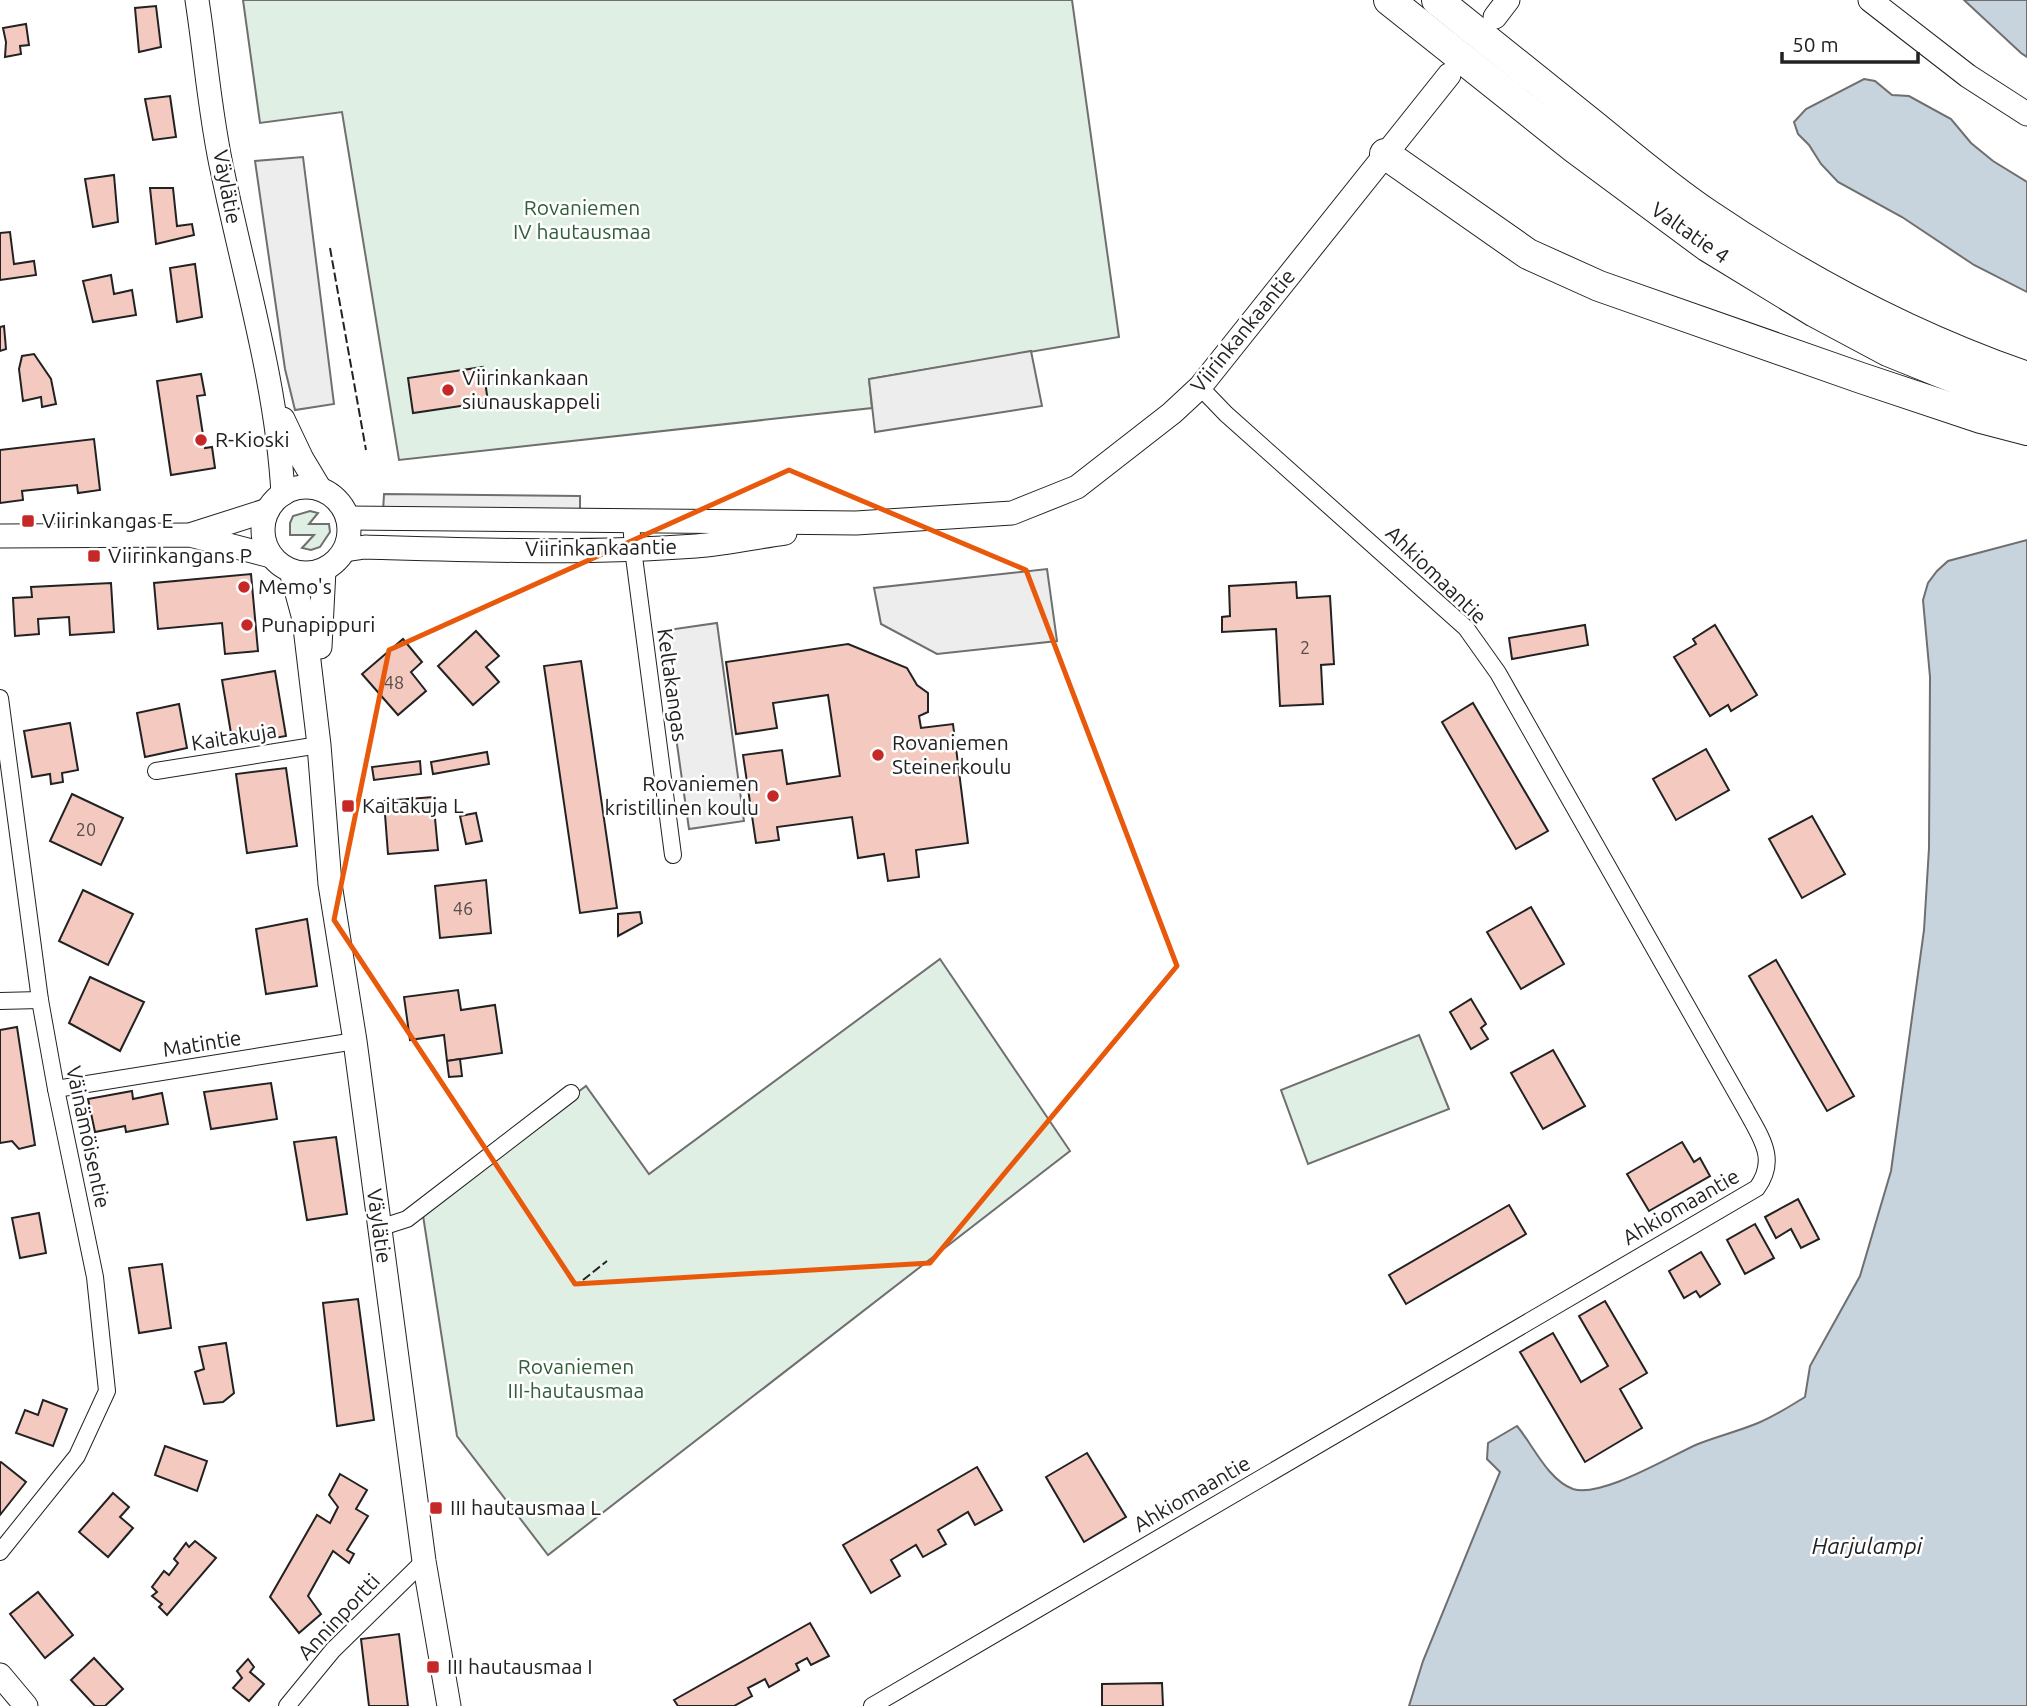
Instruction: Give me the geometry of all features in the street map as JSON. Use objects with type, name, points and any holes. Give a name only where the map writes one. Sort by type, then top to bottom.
[{"type":"highway","name":"Valtatie 4","points":[[1389,0],[1576,149],[1707,246],[1815,312],[1888,351],[2027,407]]},
{"type":"highway","name":"Valtatie 4","points":[[1437,0],[1649,171],[1758,247],[1915,333],[2027,377]]},
{"type":"highway","points":[[1385,154],[1528,254],[1599,286],[1873,382],[1981,418],[2027,430]]},
{"type":"street","name":"Väylätie","points":[[197,0],[222,171],[267,373],[280,455],[275,502]]},
{"type":"street","points":[[1870,0],[1968,76],[2027,114]]},
{"type":"street","name":"Viirinkankaantie","points":[[348,518],[856,523],[1012,513],[1077,487],[1172,413],[1200,387],[1449,75]]},
{"type":"street","name":"Väylätie","points":[[267,373],[286,429],[320,489]]},
{"type":"street","name":"Ahkiomaantie","points":[[872,1706],[1757,1188],[1766,1176],[1769,1161],[1746,1110],[1498,673],[1465,628],[1226,414],[1200,387]]},
{"type":"street","points":[[190,535],[275,502],[295,488],[320,489],[332,495],[342,505],[348,518],[350,528],[345,550],[336,562],[313,573],[291,571],[280,565],[266,547],[263,529],[275,502]]},
{"type":"street","name":"Keltakangas","points":[[631,521],[673,855]]},
{"type":"street","name":"Viirinkankaantie","points":[[345,550],[365,547],[556,550],[698,546],[856,523]]},
{"type":"street","points":[[0,536],[190,535],[271,555]]},
{"type":"street","name":"Väylätie","points":[[319,745],[320,618],[324,570]]},
{"type":"street","name":"Väylätie","points":[[291,571],[304,619],[319,745],[330,884],[355,1041],[424,1561],[449,1706]]},
{"type":"street","name":"Väinämöisentie","points":[[0,698],[40,999],[95,1277],[107,1391],[77,1455],[0,1552]]},
{"type":"street","name":"Kaitakuja","points":[[156,771],[319,745]]},
{"type":"street","points":[[0,1001],[40,999]]},
{"type":"street","name":"Matintie","points":[[56,1089],[355,1041]]},
{"type":"street","points":[[379,1228],[407,1219],[571,1093]]},
{"type":"street","name":"Anninportti","points":[[288,1706],[333,1650],[424,1561]]},
{"type":"street","points":[[0,1675],[26,1706]]},
{"type":"highlighted area","points":[[789,470],[1026,570],[1177,966],[930,1263],[575,1284],[334,920],[389,650]]},
{"type":"green space","name":"Rovaniemen IV hautausmaa","points":[[243,0],[1072,0],[1119,337],[869,379],[872,408],[399,460],[342,112],[260,123]]},
{"type":"green space","points":[[310,511],[318,513],[309,524],[329,524],[330,532],[320,547],[311,550],[302,548],[314,535],[290,535],[293,516]]},
{"type":"green space","name":"Rovaniemen III-hautausmaa","points":[[940,959],[1070,1151],[548,1555],[457,1436],[422,1209],[586,1086],[649,1174]]},
{"type":"green space","points":[[1419,1035],[1449,1109],[1308,1164],[1281,1090]]},
{"type":"shaded area","points":[[303,157],[334,404],[295,410],[285,369],[255,161]]},
{"type":"shaded area","points":[[1031,351],[1042,406],[875,432],[869,379]]},
{"type":"shaded area","points":[[384,494],[580,496],[580,514],[383,512]]},
{"type":"shaded area","points":[[1047,569],[1057,641],[937,654],[881,624],[874,588]]},
{"type":"shaded area","points":[[717,623],[744,821],[689,829],[661,631]]},
{"type":"water","points":[[1964,0],[2027,0],[2027,57],[2021,53]]},
{"type":"water","points":[[1864,79],[1875,81],[1892,95],[1909,96],[1951,119],[1971,143],[1993,161],[2027,182],[2027,292],[1974,265],[1902,217],[1838,182],[1798,134],[1794,122],[1806,109]]},
{"type":"water","name":"Harjulampi","points":[[2027,540],[2027,1706],[1409,1706],[1423,1661],[1500,1472],[1487,1459],[1488,1443],[1517,1426],[1556,1478],[1573,1489],[1586,1490],[1618,1482],[1698,1444],[1758,1423],[1805,1397],[1810,1366],[1860,1276],[1891,1171],[1924,930],[1929,848],[1930,677],[1923,600],[1928,583],[1948,561]]},
{"type":"building","points":[[156,6],[161,47],[139,52],[135,8]]},
{"type":"building","points":[[26,24],[29,45],[20,46],[21,54],[5,57],[3,28]]},
{"type":"building","points":[[170,96],[176,137],[153,140],[145,99]]},
{"type":"building","points":[[114,175],[118,222],[93,227],[85,179]]},
{"type":"building","points":[[150,188],[173,188],[177,226],[192,224],[194,235],[156,244]]},
{"type":"building","points":[[10,232],[14,264],[34,261],[36,275],[0,280],[0,233]]},
{"type":"building","points":[[195,264],[202,317],[177,322],[170,268]]},
{"type":"building","points":[[111,275],[114,294],[132,290],[136,315],[93,322],[83,281]]},
{"type":"building","points":[[4,326],[6,349],[0,351],[0,327]]},
{"type":"building","points":[[34,354],[51,379],[56,404],[42,407],[41,397],[23,401],[19,369],[22,356]]},
{"type":"building","name":"Viirinkankaan siunauskappeli","points":[[483,367],[488,402],[413,413],[408,378]]},
{"type":"building","points":[[201,374],[205,395],[197,396],[205,448],[212,447],[215,468],[171,475],[157,381]]},
{"type":"building","points":[[94,439],[100,490],[78,493],[77,485],[22,491],[23,500],[0,503],[0,450]]},
{"type":"building","points":[[251,574],[258,651],[225,654],[222,623],[158,629],[154,583]]},
{"type":"building","points":[[1296,582],[1297,598],[1330,596],[1334,664],[1321,665],[1323,704],[1280,706],[1276,629],[1222,632],[1222,617],[1230,616],[1229,586]]},
{"type":"building","points":[[111,583],[114,632],[70,635],[69,617],[38,619],[39,634],[15,636],[13,598],[32,597],[31,587]]},
{"type":"building","points":[[1585,625],[1588,645],[1512,659],[1509,638]]},
{"type":"building","points":[[1715,625],[1757,695],[1731,711],[1728,705],[1710,716],[1674,657],[1696,644],[1693,639]]},
{"type":"building","points":[[476,631],[499,656],[486,667],[499,682],[473,705],[438,666]]},
{"type":"building","points":[[403,639],[422,662],[411,672],[426,691],[398,715],[362,674]]},
{"type":"building","points":[[848,644],[907,668],[917,685],[928,693],[928,712],[919,716],[921,728],[953,724],[968,843],[916,850],[919,877],[888,881],[884,854],[858,858],[852,817],[777,827],[779,840],[756,843],[743,755],[782,750],[787,784],[840,776],[828,695],[773,703],[777,728],[736,734],[726,662]]},
{"type":"building","points":[[581,661],[617,908],[580,913],[544,666]]},
{"type":"building","points":[[275,671],[286,736],[233,745],[222,680]]},
{"type":"building","points":[[1473,703],[1548,831],[1516,849],[1442,722]]},
{"type":"building","points":[[179,704],[187,748],[145,757],[137,713]]},
{"type":"building","points":[[70,723],[78,770],[62,773],[63,782],[51,784],[50,774],[32,777],[24,731]]},
{"type":"building","points":[[1706,749],[1729,790],[1676,820],[1653,779]]},
{"type":"building","points":[[487,752],[489,764],[433,774],[431,762]]},
{"type":"building","points":[[420,761],[421,774],[374,780],[372,767]]},
{"type":"building","points":[[286,768],[297,846],[247,853],[236,774]]},
{"type":"building","points":[[72,794],[123,818],[101,865],[50,841]]},
{"type":"building","points":[[433,797],[438,850],[388,854],[384,801]]},
{"type":"building","points":[[476,813],[482,841],[466,844],[460,816]]},
{"type":"building","points":[[1812,816],[1845,874],[1802,898],[1769,839]]},
{"type":"building","points":[[486,880],[491,933],[440,938],[435,886]]},
{"type":"building","points":[[83,890],[133,914],[108,965],[59,941]]},
{"type":"building","points":[[1531,907],[1564,964],[1521,989],[1487,932]]},
{"type":"building","points":[[640,912],[642,923],[618,936],[618,914]]},
{"type":"building","points":[[307,919],[317,986],[266,994],[256,929]]},
{"type":"building","points":[[1776,960],[1854,1096],[1827,1111],[1749,976]]},
{"type":"building","points":[[90,977],[144,1002],[120,1051],[69,1023]]},
{"type":"building","points":[[458,990],[461,1010],[495,1005],[502,1053],[447,1061],[444,1035],[410,1040],[404,997]]},
{"type":"building","points":[[1471,999],[1486,1024],[1481,1028],[1488,1039],[1471,1049],[1450,1012]]},
{"type":"building","points":[[17,1027],[35,1145],[19,1149],[12,1141],[0,1143],[0,1030]]},
{"type":"building","points":[[1553,1050],[1585,1106],[1543,1129],[1511,1073]]},
{"type":"building","points":[[460,1059],[462,1076],[449,1077],[447,1061]]},
{"type":"building","points":[[271,1083],[277,1119],[211,1129],[204,1092]]},
{"type":"building","points":[[132,1091],[133,1099],[162,1093],[168,1124],[126,1132],[125,1126],[95,1132],[88,1099]]},
{"type":"building","points":[[336,1137],[347,1214],[307,1220],[294,1142]]},
{"type":"building","points":[[1682,1142],[1694,1162],[1700,1158],[1710,1176],[1649,1211],[1627,1174]]},
{"type":"building","points":[[1798,1199],[1819,1239],[1801,1248],[1791,1229],[1776,1238],[1765,1217]]},
{"type":"building","points":[[1509,1205],[1526,1234],[1406,1304],[1389,1275]]},
{"type":"building","points":[[39,1213],[46,1253],[20,1258],[12,1218]]},
{"type":"building","points":[[1755,1224],[1774,1258],[1745,1274],[1727,1240]]},
{"type":"building","points":[[1701,1252],[1720,1284],[1700,1297],[1696,1291],[1684,1298],[1669,1271]]},
{"type":"building","points":[[162,1264],[171,1328],[139,1333],[129,1268]]},
{"type":"building","points":[[358,1299],[374,1420],[337,1426],[323,1303]]},
{"type":"building","points":[[1605,1301],[1647,1373],[1620,1389],[1642,1428],[1585,1462],[1520,1352],[1553,1333],[1581,1382],[1608,1366],[1579,1316]]},
{"type":"building","points":[[226,1343],[234,1393],[223,1402],[204,1404],[195,1372],[204,1369],[199,1347]]},
{"type":"building","points":[[43,1400],[67,1409],[53,1446],[16,1433],[25,1410],[38,1415]]},
{"type":"building","points":[[165,1446],[207,1461],[197,1491],[155,1475]]},
{"type":"building","points":[[1087,1453],[1126,1517],[1084,1542],[1046,1477]]},
{"type":"building","points":[[0,1463],[26,1482],[0,1515]]},
{"type":"building","points":[[977,1467],[1002,1510],[975,1525],[968,1512],[938,1530],[946,1544],[923,1557],[916,1545],[891,1560],[900,1576],[871,1593],[843,1545]]},
{"type":"building","points":[[340,1474],[367,1490],[356,1509],[368,1516],[347,1550],[354,1554],[349,1563],[333,1551],[308,1596],[321,1614],[299,1633],[270,1597],[317,1515],[330,1523],[338,1507],[329,1495]]},
{"type":"building","points":[[113,1493],[129,1507],[120,1517],[133,1528],[108,1557],[79,1532]]},
{"type":"building","points":[[195,1541],[216,1558],[167,1615],[159,1607],[162,1604],[152,1596],[157,1592],[152,1587],[164,1571],[169,1575],[178,1563],[174,1559],[186,1543],[189,1547]]},
{"type":"building","points":[[38,1592],[73,1635],[45,1658],[10,1614]]},
{"type":"building","points":[[810,1623],[829,1656],[811,1665],[807,1658],[796,1664],[799,1670],[769,1687],[765,1679],[748,1688],[752,1696],[734,1706],[678,1706],[674,1700]]},
{"type":"building","points":[[399,1634],[408,1706],[369,1706],[361,1639]]},
{"type":"building","points":[[94,1658],[123,1689],[105,1706],[95,1706],[71,1680]]},
{"type":"building","points":[[248,1659],[254,1667],[250,1672],[264,1684],[249,1701],[233,1688],[242,1678],[237,1671]]},
{"type":"building","points":[[1162,1683],[1163,1706],[1102,1706],[1102,1684]]},
{"type":"fence","points":[[330,248],[366,450]]},
{"type":"fence","points":[[583,1280],[607,1261]]},
{"type":"place","name":"Viirinkankaan siunauskappeli","points":[[448,390]]},
{"type":"place","name":"R-Kioski","points":[[201,440]]},
{"type":"place","name":"Viirinkangas E","points":[[28,521]]},
{"type":"place","name":"Viirinkangans P","points":[[94,556]]},
{"type":"place","name":"Memo's","points":[[244,587]]},
{"type":"place","name":"Punapippuri","points":[[247,625]]},
{"type":"place","name":"Rovaniemen Steinerkoulu","points":[[878,755]]},
{"type":"place","name":"Rovaniemen kristillinen koulu","points":[[773,796]]},
{"type":"place","name":"Kaitakuja L","points":[[348,806]]},
{"type":"place","name":"III hautausmaa L","points":[[436,1508]]},
{"type":"place","name":"III hautausmaa I","points":[[433,1667]]}]
